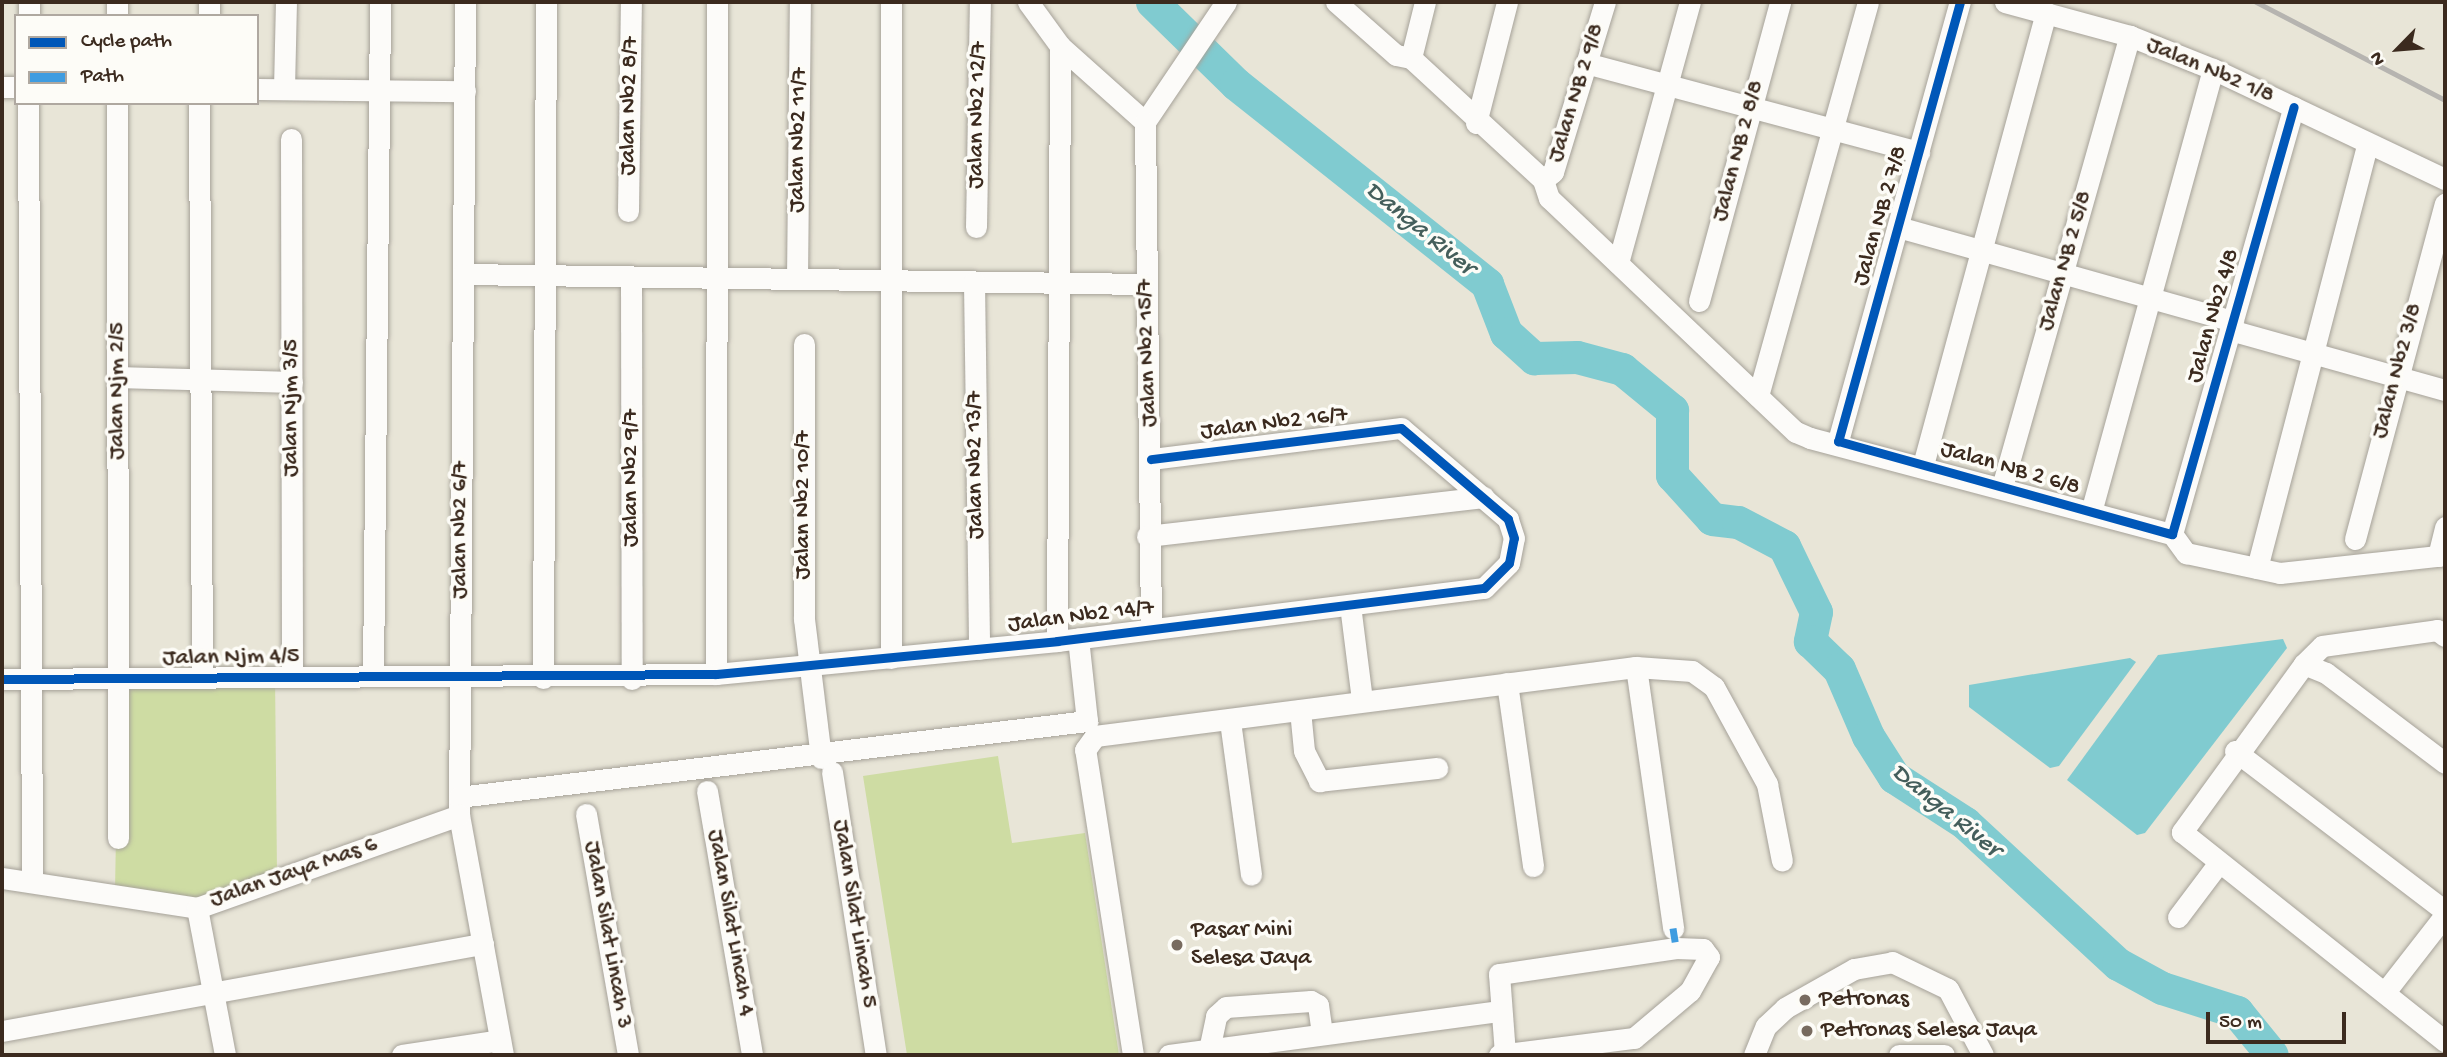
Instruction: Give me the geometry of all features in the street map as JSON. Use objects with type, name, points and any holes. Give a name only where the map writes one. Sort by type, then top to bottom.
[{"type":"street","points":[[284,89],[286,2]]},
{"type":"street","points":[[373,675],[380,2]]},
{"type":"street","name":"Jalan Nb2 6/7","points":[[465,2],[459,806],[501,1048]]},
{"type":"street","points":[[543,678],[546,2]]},
{"type":"street","name":"Jalan Nb2 8/7","points":[[628,211],[632,2]]},
{"type":"street","points":[[716,674],[717,2]]},
{"type":"street","name":"Jalan Nb2 11/7","points":[[797,279],[800,2]]},
{"type":"street","points":[[891,2],[891,657]]},
{"type":"street","name":"Jalan Nb2 12/7","points":[[976,227],[980,2]]},
{"type":"street","points":[[1028,2],[1060,46],[1145,122],[1226,2]]},
{"type":"street","points":[[1336,2],[1396,55],[1411,58],[1476,123],[1543,180]]},
{"type":"street","points":[[1411,58],[1425,2]]},
{"type":"street","points":[[1476,123],[1507,2]]},
{"type":"street","name":"Jalan NB 2 9/8","points":[[1543,180],[1553,172],[1605,2]]},
{"type":"street","points":[[1618,263],[1690,2]]},
{"type":"street","name":"Jalan NB 2 8/8","points":[[1699,301],[1780,2]]},
{"type":"street","points":[[1758,396],[1868,2]]},
{"type":"street","name":"Jalan NB 2 7/8","points":[[1838,441],[1961,2]]},
{"type":"street","name":"Jalan Nb2 1/8","points":[[2005,2],[2130,36],[2213,69],[2445,180]]},
{"type":"street","points":[[1923,465],[2046,12]]},
{"type":"street","name":"Jalan NB 2 5/8","points":[[2001,487],[2130,36]]},
{"type":"street","points":[[1057,641],[1055,283],[1060,46]]},
{"type":"street","points":[[1586,63],[1919,152]]},
{"type":"street","points":[[2091,512],[2148,297],[2213,69]]},
{"type":"street","points":[[259,89],[465,90]]},
{"type":"street","points":[[28,105],[32,878]]},
{"type":"street","name":"Jalan Njm 2/5","points":[[117,105],[118,838]]},
{"type":"street","points":[[199,105],[202,678]]},
{"type":"street","name":"Jalan Nb2 4/8","points":[[2172,534],[2294,107]]},
{"type":"street","name":"Jalan Nb2 15/7","points":[[1145,122],[1145,284],[1151,459],[1147,536],[1151,626]]},
{"type":"street","name":"Jalan Njm 3/5","points":[[291,139],[292,677]]},
{"type":"street","points":[[2257,568],[2368,144]]},
{"type":"street","name":"Jalan NB 2 6/8","points":[[1543,180],[1549,198],[1796,432],[1838,441],[2172,534],[2186,553],[2257,568],[2292,574],[2442,556]]},
{"type":"street","name":"Jalan Nb2 3/8","points":[[2355,538],[2394,376],[2445,204]]},
{"type":"street","points":[[1898,227],[2148,297],[2314,353],[2445,390]]},
{"type":"street","points":[[463,274],[1145,284]]},
{"type":"street","name":"Jalan Nb2 9/7","points":[[631,276],[632,679]]},
{"type":"street","name":"Jalan Nb2 13/7","points":[[974,282],[979,649]]},
{"type":"street","name":"Jalan Nb2 10/7","points":[[804,344],[808,666],[826,765]]},
{"type":"street","points":[[118,377],[292,382]]},
{"type":"street","name":"Jalan Nb2 14/7","points":[[460,676],[632,679],[716,674],[1057,641],[1151,626],[1484,588],[1499,577],[1514,538],[1508,519],[1401,428]]},
{"type":"street","name":"Jalan Nb2 16/7","points":[[1151,459],[1401,428]]},
{"type":"street","points":[[1147,536],[1484,497]]},
{"type":"street","points":[[2442,556],[2445,527]]},
{"type":"street","points":[[1350,604],[1362,700]]},
{"type":"street","points":[[2445,636],[2437,630],[2322,646],[2304,664],[2235,751],[2182,832],[2218,864],[2445,1041]]},
{"type":"street","name":"Jalan Jaya Mas 6","points":[[2,878],[32,878],[197,908],[459,806],[826,765],[1087,720],[1078,638]]},
{"type":"street","points":[[2304,664],[2326,673],[2445,763]]},
{"type":"street","points":[[1636,667],[1673,928]]},
{"type":"street","points":[[1133,1055],[1085,750],[1095,736],[1230,721],[1362,700],[1636,667],[1692,671],[1714,687],[1767,784],[1782,862]]},
{"type":"street","name":"Jalan Njm 4/5","points":[[2,679],[460,676]]},
{"type":"street","points":[[1507,683],[1533,866]]},
{"type":"street","points":[[1300,710],[1304,751],[1319,782],[1437,768]]},
{"type":"street","points":[[1230,721],[1251,875]]},
{"type":"street","points":[[2235,751],[2445,913],[2385,992]]},
{"type":"street","name":"Jalan Silat Lincah 5","points":[[826,765],[876,1055]]},
{"type":"street","name":"Jalan Silat Lincah 4","points":[[707,790],[752,1055]]},
{"type":"street","name":"Jalan Silat Lincah 3","points":[[586,814],[628,1055]]},
{"type":"street","points":[[2178,917],[2218,864]]},
{"type":"street","points":[[197,908],[225,1055]]},
{"type":"street","points":[[2,1031],[483,944]]},
{"type":"street","points":[[1499,1055],[1634,1038],[1706,970],[1709,957],[1703,949],[1505,972],[1497,981],[1505,1054]]},
{"type":"street","points":[[1754,1055],[1766,1026],[1785,1008],[1854,969],[1892,962],[1948,989],[1983,1055]]},
{"type":"street","points":[[1209,1050],[1216,1016],[1226,1007],[1311,1001],[1318,1005],[1322,1034]]},
{"type":"street","points":[[1169,1055],[1500,1011]]},
{"type":"street","points":[[402,1055],[501,1048]]},
{"type":"street","points":[[1899,1055],[1944,1055]]},
{"type":"green space","points":[[119,673],[275,674],[277,873],[194,907],[115,890]]},
{"type":"green space","points":[[998,756],[1012,843],[1085,833],[1119,1055],[907,1055],[863,776]]},
{"type":"water","points":[[2283,639],[2287,648],[2145,833],[2137,835],[2067,780],[2158,655]]},
{"type":"water","points":[[2130,658],[2136,662],[2059,766],[2050,768],[1969,707],[1969,685]]},
{"type":"waterway","name":"Danga River","points":[[1152,2],[1236,84],[1487,284],[1506,333],[1534,358],[1577,357],[1622,369],[1672,410],[1672,475],[1712,519],[1738,522],[1784,546],[1816,612],[1810,641],[1839,669],[1868,736],[1894,777],[1965,823],[2118,964],[2162,988],[2237,1012],[2272,1055]]},
{"type":"railway","points":[[2256,2],[2445,100]]},
{"type":"marked path","points":[[1673,928],[1676,948]]},
{"type":"cycle path","points":[[1960,2],[1838,441],[2172,534],[2294,107]]},
{"type":"cycle path","points":[[2,679],[716,674],[1057,641],[1484,588],[1509,563],[1514,538],[1508,519],[1401,428],[1151,459]]},
{"type":"place","name":"Pasar Mini Selesa Jaya","points":[[1177,945]]},
{"type":"place","name":"Petronas","points":[[1805,1000]]},
{"type":"place","name":"Petronas Selesa Jaya","points":[[1807,1031]]}]
